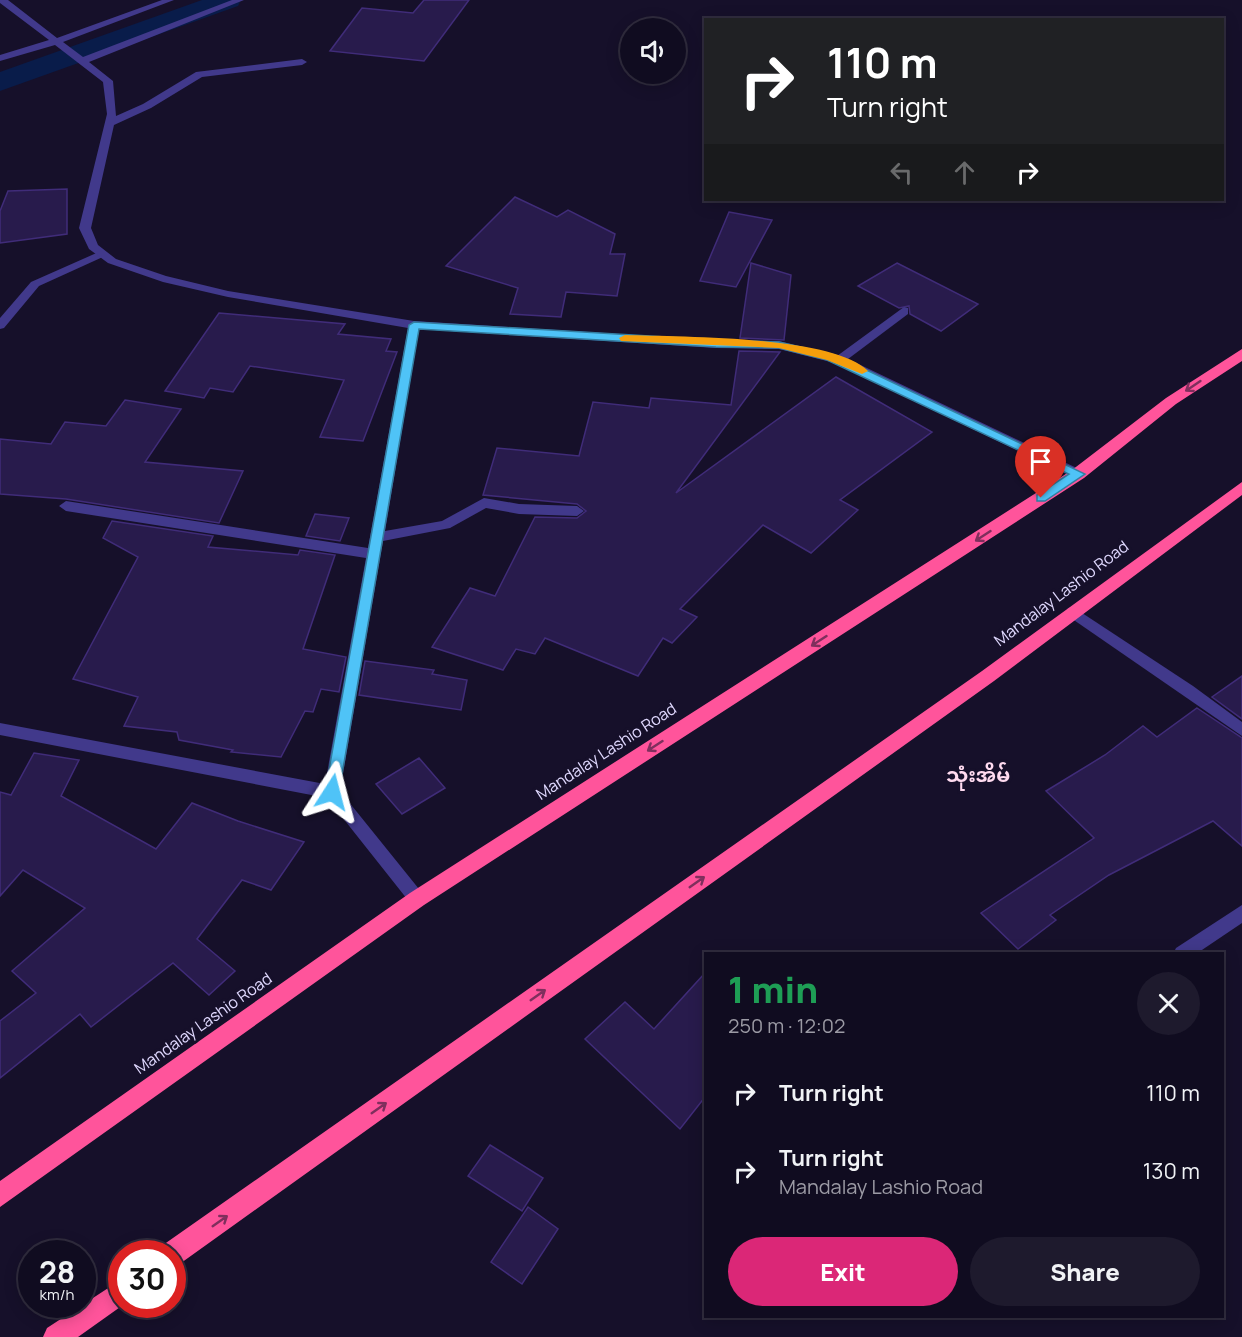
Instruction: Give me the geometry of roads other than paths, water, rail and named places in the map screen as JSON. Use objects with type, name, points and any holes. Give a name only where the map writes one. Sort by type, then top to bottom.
[{"type":"highway","name":"Mandalay Lashio Road","points":[[0,1195],[417,899],[1078,474],[1171,401],[1242,354]]},
{"type":"highway","name":"Mandalay Lashio Road","points":[[186,1244],[988,676],[1242,487]]},
{"type":"highway","points":[[56,1337],[108,1301]]},
{"type":"street","points":[[2,0],[51,35],[56,43],[108,81],[112,114],[85,228],[93,247],[112,261],[174,282],[228,294],[414,325],[704,343],[779,345],[839,360],[1078,474]]},
{"type":"street","points":[[0,57],[56,43],[170,0]]},
{"type":"street","points":[[77,57],[240,0]]},
{"type":"street","points":[[110,123],[147,106],[199,74],[302,62]]},
{"type":"street","points":[[0,326],[35,284],[101,254]]},
{"type":"street","points":[[839,360],[904,311]]},
{"type":"street","points":[[332,792],[414,325]]},
{"type":"street","points":[[375,538],[445,525],[484,503],[519,509],[577,511]]},
{"type":"street","points":[[66,506],[372,554]]},
{"type":"street","points":[[1073,612],[1188,690],[1242,730]]},
{"type":"street","points":[[0,729],[332,792],[417,899]]},
{"type":"street","points":[[1185,952],[1242,913]]},
{"type":"waterway","points":[[0,82],[228,0]]},
{"type":"district","name":"သုံးအိမ်","points":[[978,775]]}]
